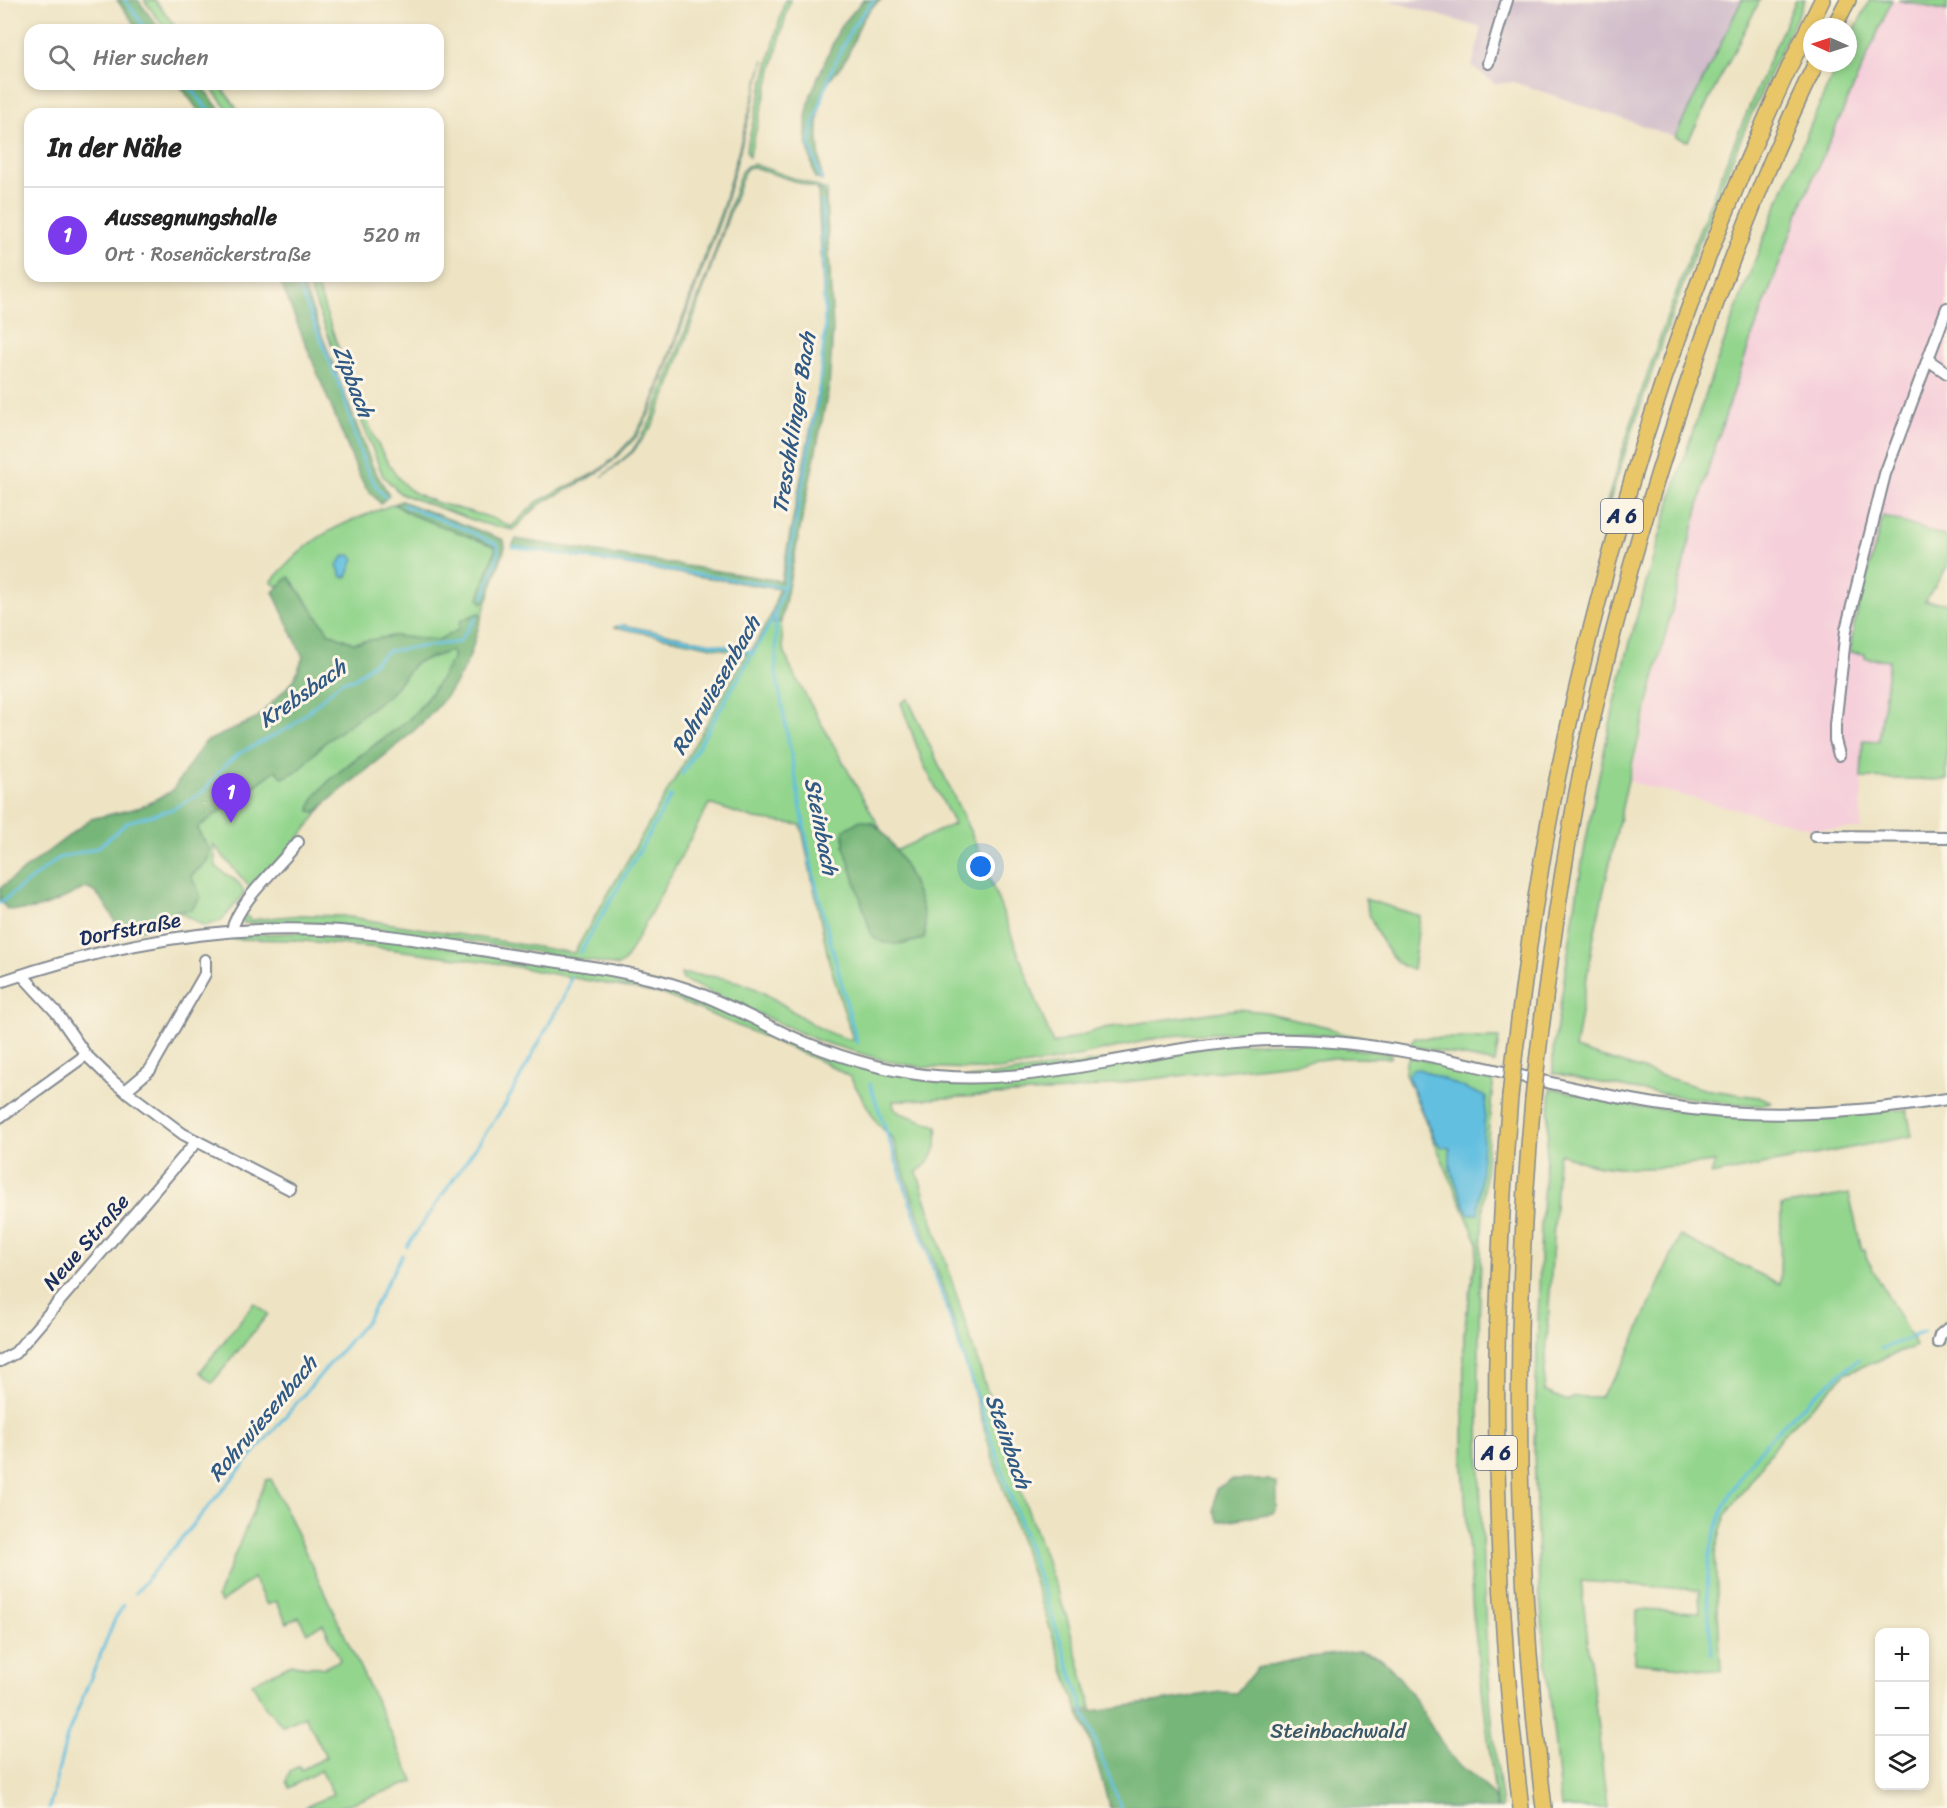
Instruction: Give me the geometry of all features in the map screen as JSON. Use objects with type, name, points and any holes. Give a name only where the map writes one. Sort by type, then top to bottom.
[{"type":"highway","name":"A 6","points":[[1521,1808],[1501,1598],[1495,1419],[1498,1266],[1514,1059],[1528,947],[1552,802],[1577,687],[1612,549],[1646,434],[1714,244],[1780,87],[1822,0]]},
{"type":"highway","points":[[1839,18],[1848,0]]},
{"type":"highway","name":"A 6","points":[[1544,1808],[1524,1598],[1518,1461],[1521,1267],[1536,1062],[1551,948],[1583,765],[1616,625],[1653,492],[1683,397],[1735,251],[1812,72]]},
{"type":"street","points":[[1488,63],[1507,0]]},
{"type":"street","points":[[1839,755],[1835,740],[1835,725],[1846,630],[1853,597],[1885,474],[1947,308]]},
{"type":"street","points":[[1928,360],[1947,373]]},
{"type":"street","points":[[1815,836],[1947,837]]},
{"type":"street","points":[[232,931],[242,909],[298,842]]},
{"type":"street","name":"Dorfstraße","points":[[0,982],[108,952],[232,931],[270,929],[380,934],[658,981],[712,999],[799,1040],[852,1059],[931,1076],[972,1078],[1033,1075],[1197,1045],[1293,1039],[1345,1042],[1404,1051],[1668,1106],[1730,1113],[1821,1114],[1872,1110],[1947,1099]]},
{"type":"street","points":[[125,1091],[150,1070],[206,974],[205,960]]},
{"type":"street","points":[[22,975],[56,1012],[86,1055],[125,1091],[197,1141],[290,1189]]},
{"type":"street","points":[[0,1117],[86,1055]]},
{"type":"street","name":"Neue Straße","points":[[0,1361],[15,1353],[197,1141]]},
{"type":"street","points":[[1938,1342],[1940,1335],[1947,1329]]},
{"type":"shaded area","points":[[1388,0],[1760,0],[1688,141],[1514,82],[1495,84],[1472,66],[1482,28]]},
{"type":"shaded area","points":[[1892,0],[1947,0],[1947,567],[1925,601],[1947,603],[1947,780],[1862,778],[1861,829],[1813,829],[1630,782],[1710,462],[1749,345],[1803,201]]},
{"type":"green space","points":[[117,0],[138,0],[156,24],[135,24]]},
{"type":"green space","points":[[144,0],[155,0],[173,24],[162,24]]},
{"type":"green space","points":[[785,0],[790,0],[749,157],[746,150]]},
{"type":"green space","points":[[863,0],[881,0],[862,20],[846,58],[827,85],[819,108],[818,144],[822,181],[815,178],[806,138],[806,117],[811,94],[839,29]]},
{"type":"green space","points":[[1742,0],[1760,0],[1688,141],[1675,137]]},
{"type":"green space","points":[[1796,0],[1805,0],[1746,126],[1694,254],[1605,516],[1603,516],[1644,384],[1690,254],[1741,126]]},
{"type":"green space","points":[[1870,0],[1892,0],[1803,201],[1749,345],[1710,462],[1627,784],[1593,940],[1575,1049],[1704,1089],[1764,1098],[1771,1103],[1731,1104],[1649,1092],[1553,1073],[1553,1051],[1592,809],[1643,592],[1699,413],[1764,236],[1834,72],[1857,72],[1857,25]]},
{"type":"green space","points":[[1898,0],[1947,0],[1947,11]]},
{"type":"green space","points":[[764,60],[724,209],[652,408],[637,436],[615,459],[598,473],[540,504],[513,530],[481,523],[401,494],[383,476],[307,282],[315,282],[369,425],[383,454],[398,477],[412,491],[424,497],[487,516],[511,527],[538,501],[597,472],[614,458],[635,435],[651,406],[722,209]]},
{"type":"green space","points":[[183,90],[205,90],[218,108],[197,108]]},
{"type":"green space","points":[[213,90],[223,90],[237,108],[226,108]]},
{"type":"green space","points":[[753,164],[827,190],[826,199],[823,191],[753,167],[747,168],[672,379],[653,425],[633,452],[602,477],[632,451],[650,423],[711,264],[741,172],[747,166]]},
{"type":"green space","points":[[818,190],[823,192],[826,199],[833,329],[829,387],[781,622],[773,623],[771,616],[779,589],[512,547],[516,539],[781,581],[819,386],[825,329]]},
{"type":"green space","points":[[280,282],[301,282],[373,468],[389,495],[381,504],[366,488]]},
{"type":"green space","points":[[401,501],[504,540],[505,547],[487,601],[481,602],[479,598],[496,547],[410,514],[394,504]]},
{"type":"green space","points":[[394,504],[410,514],[497,547],[483,587],[481,602],[487,601],[482,616],[479,613],[459,630],[438,640],[393,636],[353,643],[329,633],[290,578],[278,587],[271,582],[300,552],[326,533]]},
{"type":"green space","points":[[1883,516],[1947,537],[1947,567],[1925,601],[1947,603],[1947,780],[1861,778],[1863,740],[1879,741],[1889,660],[1865,658],[1865,654],[1850,652],[1854,624]]},
{"type":"green space","points":[[289,577],[329,633],[353,643],[393,636],[438,640],[458,630],[461,620],[479,613],[482,616],[472,649],[455,684],[420,725],[316,812],[310,811],[313,800],[323,787],[353,761],[402,725],[418,709],[435,688],[454,656],[451,651],[415,663],[391,693],[323,744],[299,770],[283,778],[276,770],[200,826],[197,829],[210,850],[207,861],[191,876],[201,897],[191,910],[177,911],[143,930],[119,931],[102,899],[85,888],[57,902],[38,908],[7,909],[0,900],[0,888],[91,819],[141,807],[172,791],[205,742],[256,719],[294,680],[303,657],[273,592]]},
{"type":"green space","points":[[771,616],[773,623],[781,622],[783,648],[792,671],[880,828],[871,822],[845,830],[844,846],[872,936],[903,944],[923,939],[925,929],[921,906],[912,881],[895,851],[954,824],[923,763],[901,703],[908,699],[979,850],[1053,1044],[1104,1028],[1238,1009],[1265,1012],[1328,1027],[1340,1033],[1392,1044],[1285,1030],[1167,1036],[1060,1060],[998,1070],[921,1067],[886,1061],[819,1041],[683,980],[681,974],[718,977],[745,984],[814,1025],[853,1040],[829,961],[801,825],[755,819],[709,804],[625,961],[618,966],[478,942],[385,930],[291,923],[244,923],[241,917],[244,914],[251,920],[301,915],[343,916],[574,953],[747,654],[614,627],[624,625],[751,651]]},
{"type":"green space","points":[[450,651],[454,656],[440,681],[412,717],[352,761],[318,792],[316,812],[325,804],[296,842],[252,890],[213,844],[216,866],[237,881],[244,894],[221,921],[204,926],[177,911],[191,910],[191,876],[207,861],[210,850],[197,829],[200,826],[276,770],[299,770],[323,744],[391,693],[415,663]]},
{"type":"green space","points":[[860,820],[878,827],[896,851],[919,897],[925,927],[924,939],[890,944],[872,936],[844,846],[844,830]]},
{"type":"green space","points":[[1365,899],[1420,916],[1413,969],[1404,967],[1388,952],[1376,930]]},
{"type":"green space","points":[[313,932],[395,938],[638,979],[693,994],[859,1064],[963,1079],[1240,1043],[1312,1043],[1391,1054],[1391,1058],[1335,1058],[1066,1091],[893,1101],[894,1108],[900,1113],[937,1126],[934,1152],[928,1163],[917,1172],[1007,1453],[1067,1618],[1092,1709],[1078,1711],[993,1459],[951,1312],[892,1138],[877,1123],[850,1077],[825,1063],[665,995],[490,962],[380,948],[293,940],[232,939],[225,936]]},
{"type":"green space","points":[[1415,1038],[1499,1038],[1495,1063],[1413,1046],[1410,1044]]},
{"type":"green space","points":[[1410,1057],[1494,1076],[1481,1248],[1479,1422],[1486,1639],[1502,1808],[1497,1808],[1495,1796],[1473,1614],[1463,1466],[1464,1331],[1478,1243],[1405,1074],[1406,1062]]},
{"type":"green space","points":[[1551,1088],[1644,1108],[1724,1114],[1907,1110],[1912,1136],[1711,1175],[1715,1162],[1656,1168],[1616,1168],[1578,1160],[1561,1153],[1558,1157],[1544,1391],[1567,1401],[1574,1397],[1600,1397],[1624,1363],[1680,1236],[1780,1284],[1781,1206],[1849,1194],[1862,1250],[1865,1249],[1866,1257],[1916,1346],[1848,1372],[1785,1432],[1725,1516],[1715,1553],[1721,1671],[1635,1662],[1636,1610],[1700,1612],[1699,1590],[1581,1581],[1607,1808],[1561,1808],[1539,1587],[1534,1450],[1541,1225]]},
{"type":"green space","points":[[254,1303],[268,1314],[212,1383],[200,1372]]},
{"type":"green space","points":[[271,1479],[414,1782],[337,1808],[304,1808],[333,1794],[321,1770],[289,1788],[286,1781],[290,1771],[299,1766],[301,1770],[326,1757],[305,1716],[283,1726],[266,1708],[252,1683],[291,1664],[324,1668],[340,1660],[323,1624],[307,1633],[299,1617],[287,1623],[276,1601],[267,1605],[253,1578],[221,1603],[217,1597],[266,1480]]},
{"type":"green space","points":[[1231,1480],[1269,1480],[1277,1484],[1277,1507],[1273,1513],[1219,1522],[1214,1511],[1216,1489]]},
{"type":"green space","name":"Steinbachwald","points":[[1359,1651],[1379,1657],[1402,1680],[1443,1745],[1458,1763],[1485,1786],[1497,1808],[1110,1808],[1088,1734],[1079,1713],[1221,1692],[1236,1693],[1257,1668],[1303,1658]]},
{"type":"water","points":[[350,555],[354,559],[347,577],[342,577],[337,565],[344,556]]},
{"type":"water","points":[[1419,1069],[1486,1097],[1478,1214],[1468,1214],[1450,1168],[1450,1148],[1442,1147],[1436,1141],[1408,1077],[1412,1070]]},
{"type":"waterway","name":"Zipbach","points":[[125,0],[143,24]]},
{"type":"waterway","name":"Treschklinger Bach","points":[[821,180],[810,144],[815,120],[831,71],[853,26],[874,0]]},
{"type":"waterway","name":"Zipbach","points":[[193,90],[206,108]]},
{"type":"waterway","name":"Treschklinger Bach","points":[[682,774],[773,619],[784,587],[818,398],[825,329],[822,202]]},
{"type":"waterway","name":"Zipbach","points":[[297,282],[340,387],[362,459],[385,497]]},
{"type":"waterway","name":"Zipbach","points":[[403,505],[458,526],[498,545],[498,555],[484,597]]},
{"type":"waterway","name":"Krebsbach","points":[[513,547],[784,587]]},
{"type":"waterway","name":"Steinbach","points":[[776,613],[776,673],[813,874],[857,1043]]},
{"type":"waterway","name":"Krebsbach","points":[[0,903],[59,858],[97,848],[128,822],[173,809],[203,792],[225,765],[240,753],[292,726],[342,681],[354,679],[388,651],[459,642],[476,618]]},
{"type":"waterway","points":[[619,626],[752,652]]},
{"type":"waterway","name":"Rohrwiesenbach","points":[[580,953],[671,796]]},
{"type":"waterway","name":"Rohrwiesenbach","points":[[407,1246],[505,1105],[566,993],[571,977]]},
{"type":"waterway","name":"Steinbach","points":[[870,1084],[1086,1716],[1121,1808]]},
{"type":"waterway","name":"Rohrwiesenbach","points":[[135,1593],[367,1320],[402,1255]]},
{"type":"waterway","points":[[1881,1349],[1924,1332]]},
{"type":"waterway","points":[[1712,1654],[1708,1602],[1709,1562],[1719,1519],[1732,1491],[1748,1466],[1789,1419],[1859,1359]]},
{"type":"waterway","name":"Rohrwiesenbach","points":[[49,1808],[67,1736],[115,1619],[124,1605]]},
{"type":"place","name":"Aussegnungshalle","points":[[231,823]]}]
